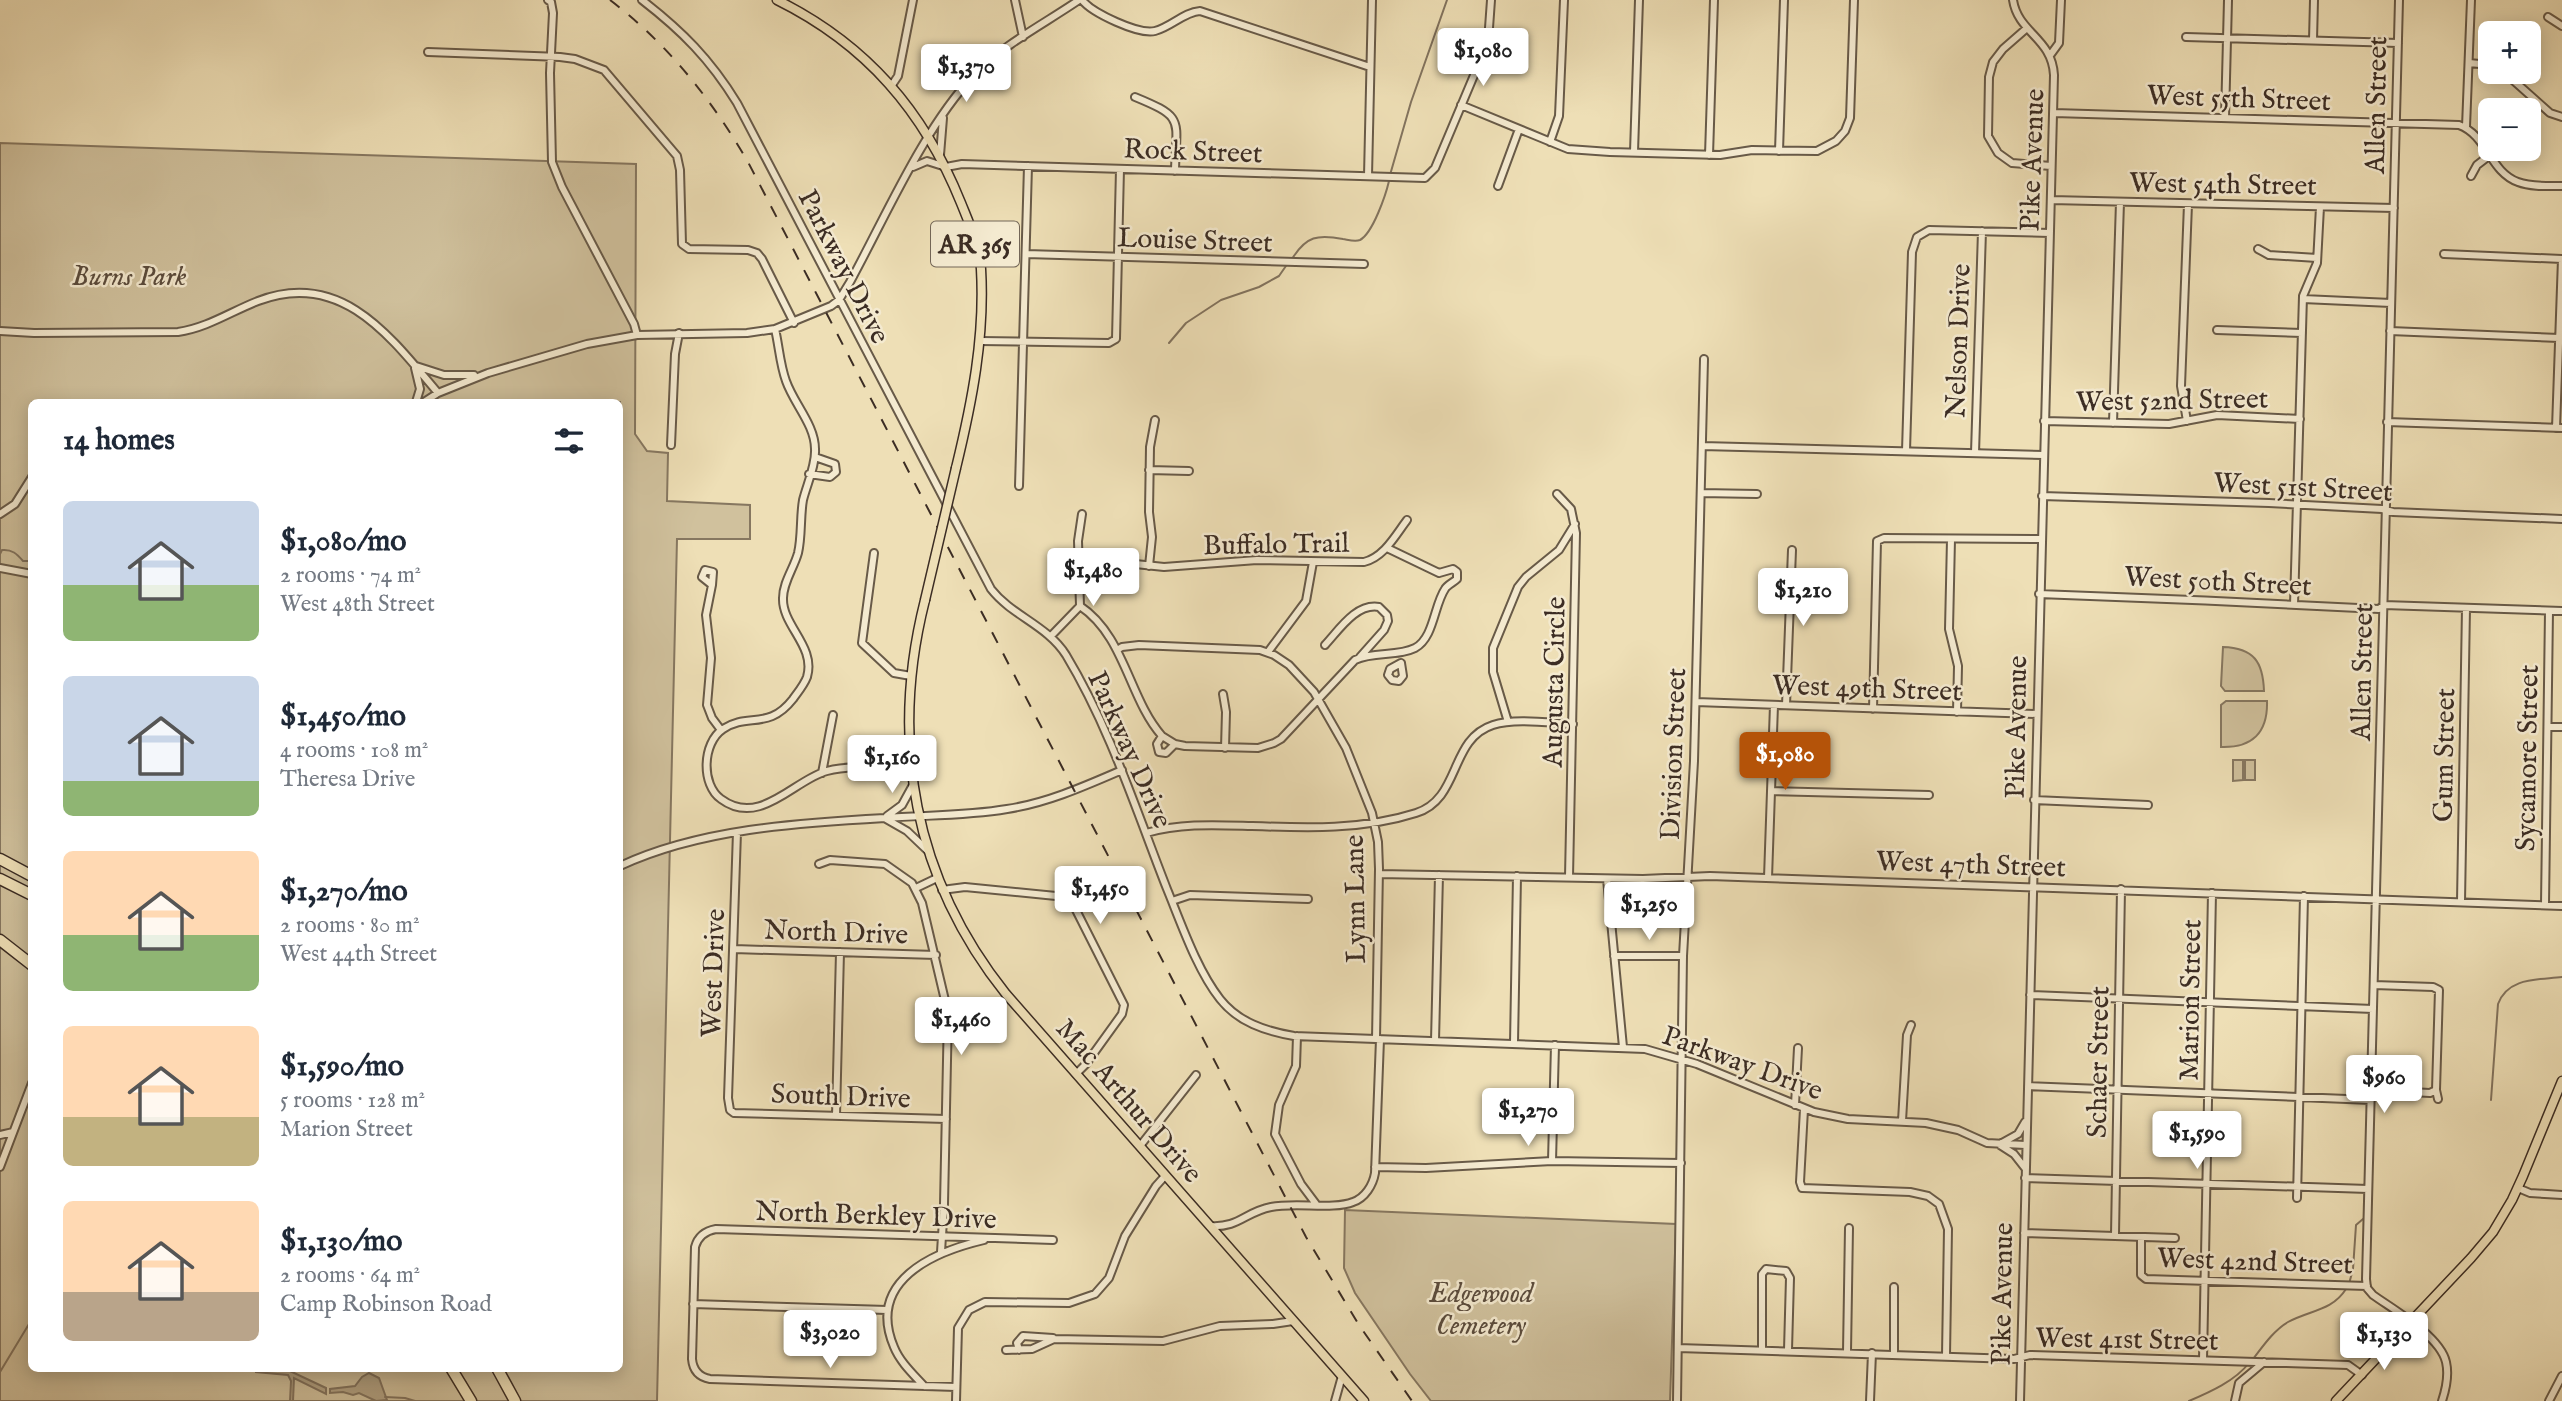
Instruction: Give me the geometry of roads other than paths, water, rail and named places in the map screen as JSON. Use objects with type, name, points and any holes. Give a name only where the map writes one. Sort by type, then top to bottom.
[{"type":"highway","points":[[0,859],[28,874]]},
{"type":"highway","points":[[0,878],[28,893]]},
{"type":"highway","points":[[0,940],[28,962]]},
{"type":"highway","points":[[453,1372],[471,1401]]},
{"type":"highway","points":[[499,1372],[515,1401]]},
{"type":"main road","name":"AR 365","points":[[777,0],[834,34],[855,50],[892,85],[929,136],[946,167],[969,221],[981,268],[980,341]]},
{"type":"main road","name":"Mac Arthur Drive","points":[[980,341],[971,403],[914,648],[911,676],[909,725],[914,784],[928,851],[937,878],[966,939],[993,978],[1364,1401]]},
{"type":"main road","points":[[2336,1401],[2482,1246],[2518,1188],[2562,1081]]},
{"type":"street","points":[[548,0],[553,8],[552,162],[562,187],[634,324],[637,335]]},
{"type":"street","name":"Parkway Drive","points":[[642,0],[695,44],[729,90],[985,580],[1008,607],[1051,636],[1066,655],[1122,770],[1172,901],[1206,976],[1225,1005],[1257,1027],[1297,1036],[1623,1047],[1659,1052],[1683,1059],[1804,1109],[1847,1119],[1938,1125],[1987,1143],[2025,1145]]},
{"type":"street","points":[[892,85],[898,78],[913,0]]},
{"type":"street","points":[[1015,0],[1023,37]]},
{"type":"street","points":[[429,399],[483,375],[587,344],[637,335],[747,333],[775,329],[824,310],[839,300],[911,167],[956,95],[975,75],[1023,37],[1080,0],[1090,9],[1142,31],[1157,31],[1200,11],[1370,67]]},
{"type":"street","points":[[1368,176],[1372,0]]},
{"type":"street","points":[[1491,0],[1489,36],[1461,105],[1572,150],[1709,155],[1745,150],[1810,152],[1824,149],[1841,136],[1850,118],[1854,0]]},
{"type":"street","points":[[1550,142],[1559,116],[1564,0]]},
{"type":"street","points":[[1634,152],[1639,0]]},
{"type":"street","points":[[1709,155],[1714,0]]},
{"type":"street","points":[[1779,151],[1784,0]]},
{"type":"street","points":[[2013,0],[2015,11],[2051,54],[2059,43],[2061,0]]},
{"type":"street","points":[[2225,118],[2228,0]]},
{"type":"street","points":[[2313,40],[2314,0]]},
{"type":"street","name":"Allen Street","points":[[2367,1286],[2399,0]]},
{"type":"street","points":[[2471,0],[2466,127],[2478,137]]},
{"type":"street","points":[[2548,17],[2562,26]]},
{"type":"street","points":[[2027,28],[2003,49],[1993,62],[1988,136],[1998,153],[2012,163],[2052,166]]},
{"type":"street","points":[[2186,37],[2398,43]]},
{"type":"street","points":[[428,52],[551,57],[575,59],[598,66],[614,80],[679,159],[682,244],[689,249],[748,250],[757,253],[794,323]]},
{"type":"street","name":"Pike Avenue","points":[[2020,1401],[2039,594],[2054,113],[2051,54]]},
{"type":"street","points":[[2469,63],[2478,64]]},
{"type":"street","points":[[2517,84],[2550,113],[2562,117]]},
{"type":"street","points":[[1135,97],[1167,110],[1174,118],[1175,171]]},
{"type":"street","name":"Rock Street","points":[[911,167],[927,161],[946,167],[962,164],[1425,178],[1435,168],[1461,105]]},
{"type":"street","name":"West 55th Street","points":[[2054,113],[2444,124],[2466,127]]},
{"type":"street","points":[[940,155],[944,114]]},
{"type":"street","points":[[1498,186],[1519,129]]},
{"type":"street","points":[[2471,176],[2482,161]]},
{"type":"street","points":[[2494,161],[2515,181],[2562,186]]},
{"type":"street","points":[[1019,486],[1028,166]]},
{"type":"street","points":[[980,341],[1114,341],[1117,337],[1120,169]]},
{"type":"street","name":"West 54th Street","points":[[2050,200],[2394,208]]},
{"type":"street","points":[[2113,423],[2120,202]]},
{"type":"street","points":[[2187,421],[2181,386],[2188,204]]},
{"type":"street","points":[[2294,605],[2303,299],[2317,258],[2320,206]]},
{"type":"street","points":[[1906,451],[1914,242],[1919,235],[1929,230],[2050,233]]},
{"type":"street","name":"Nelson Drive","points":[[1975,453],[1982,232]]},
{"type":"street","points":[[2258,249],[2269,256],[2317,258]]},
{"type":"street","name":"Louise Street","points":[[1026,254],[1364,264]]},
{"type":"street","points":[[2387,422],[2559,428],[2562,258],[2444,254]]},
{"type":"street","points":[[831,284],[850,282]]},
{"type":"street","points":[[0,331],[178,332],[194,329],[273,296],[308,292],[328,295],[358,310],[415,366],[438,393]]},
{"type":"street","points":[[2303,299],[2391,303]]},
{"type":"street","points":[[775,329],[786,382],[814,437],[815,457],[801,513],[798,554],[783,596],[785,610],[807,655],[808,674],[793,699],[778,715],[734,724],[722,730],[710,747],[709,780],[715,793],[730,804],[745,807],[777,800],[822,773],[846,768],[912,768]]},
{"type":"street","points":[[2217,330],[2302,333]]},
{"type":"street","points":[[2390,331],[2559,338]]},
{"type":"street","points":[[671,445],[675,354],[679,333]]},
{"type":"street","name":"Division Street","points":[[1677,1401],[1683,956],[1693,799],[1704,359]]},
{"type":"street","points":[[415,366],[444,375],[483,375]]},
{"type":"street","points":[[415,366],[420,389],[417,399]]},
{"type":"street","name":"West 52nd Street","points":[[2044,421],[2169,424],[2217,415],[2300,419]]},
{"type":"street","points":[[1149,566],[1152,537],[1149,470],[1155,420]]},
{"type":"street","points":[[1702,446],[2043,454]]},
{"type":"street","points":[[809,474],[830,477],[836,472],[835,464],[815,457]]},
{"type":"street","points":[[1149,470],[1188,471]]},
{"type":"street","points":[[0,514],[14,506],[28,483]]},
{"type":"street","points":[[1701,493],[1757,494]]},
{"type":"street","points":[[1508,722],[1493,672],[1493,648],[1510,602],[1521,582],[1559,550],[1575,523],[1568,504],[1557,494]]},
{"type":"street","name":"West 51st Street","points":[[2042,496],[2297,504],[2562,519]]},
{"type":"street","points":[[1082,514],[1078,541],[1080,606],[1117,650],[1163,736],[1175,744],[1258,748],[1274,743],[1350,664],[1359,658],[1387,624],[1387,615],[1379,607],[1368,606],[1359,610],[1325,645]]},
{"type":"street","name":"Buffalo Trail","points":[[1078,558],[1175,567],[1257,560],[1364,562],[1373,559],[1387,548],[1407,520]]},
{"type":"street","name":"Augusta Circle","points":[[1569,877],[1575,523]]},
{"type":"street","points":[[1951,538],[1949,629],[1957,660],[1957,712]]},
{"type":"street","points":[[1873,709],[1875,548],[1880,539],[2041,540]]},
{"type":"street","name":"Buffalo Trail","points":[[1387,548],[1439,573]]},
{"type":"street","points":[[1786,705],[1792,551]]},
{"type":"street","points":[[874,553],[862,643],[894,673],[911,676]]},
{"type":"street","points":[[1268,652],[1306,601],[1312,562]]},
{"type":"street","points":[[0,568],[28,572]]},
{"type":"street","points":[[1359,658],[1417,647],[1424,640],[1445,587],[1456,580],[1457,572],[1451,569],[1439,573],[1445,587]]},
{"type":"street","points":[[712,585],[706,615],[711,658],[707,705],[712,718],[722,730]]},
{"type":"street","name":"West 50th Street","points":[[2039,594],[2190,598],[2226,603],[2379,609],[2384,605],[2562,611]]},
{"type":"street","points":[[1051,636],[1080,606]]},
{"type":"street","name":"Gum Street","points":[[2461,902],[2466,608]]},
{"type":"street","name":"Sycamore Street","points":[[2546,905],[2549,611]]},
{"type":"street","name":"Lynn Lane","points":[[1117,650],[1139,645],[1243,647],[1268,652],[1289,665],[1318,699],[1349,755],[1374,821],[1378,842],[1378,1039],[1375,1167],[1372,1184],[1359,1200],[1345,1204],[1283,1205],[1262,1209],[1218,1235]]},
{"type":"street","points":[[1401,652],[1401,663]]},
{"type":"street","points":[[1223,694],[1226,712],[1225,748]]},
{"type":"street","name":"West 49th Street","points":[[1696,702],[2036,714]]},
{"type":"street","points":[[1768,878],[1774,705]]},
{"type":"street","points":[[822,773],[833,715]]},
{"type":"street","points":[[1146,833],[1187,824],[1319,828],[1414,813],[1429,807],[1447,787],[1471,737],[1487,727],[1508,722],[1573,723]]},
{"type":"street","points":[[2548,727],[2562,727]]},
{"type":"street","points":[[1163,736],[1157,744],[1159,752],[1166,753],[1175,744]]},
{"type":"street","points":[[623,865],[673,845],[737,832],[884,818],[986,812],[1024,806],[1055,797],[1122,770]]},
{"type":"street","points":[[884,818],[902,805],[914,784]]},
{"type":"street","points":[[1771,791],[1929,795]]},
{"type":"street","points":[[2034,800],[2148,805]]},
{"type":"street","points":[[884,818],[908,831],[928,851]]},
{"type":"street","name":"West Drive","points":[[734,1113],[730,1110],[728,1098],[737,832]]},
{"type":"street","points":[[819,864],[830,860],[880,862],[897,870],[916,888],[922,903],[948,1013],[941,1252]]},
{"type":"street","name":"West 47th Street","points":[[1379,874],[1607,879],[1686,876],[1768,878],[2562,906]]},
{"type":"street","points":[[1435,1041],[1438,875]]},
{"type":"street","points":[[1514,1044],[1517,876]]},
{"type":"street","points":[[916,888],[937,878]]},
{"type":"street","points":[[1607,879],[1623,1047]]},
{"type":"street","points":[[942,890],[965,887],[1056,896],[1067,900],[1076,910],[1124,1005],[1122,1014],[1076,1074]]},
{"type":"street","name":"Schaer Street","points":[[2115,1235],[2121,889]]},
{"type":"street","name":"Marion Street","points":[[2203,1360],[2212,893]]},
{"type":"street","points":[[1172,901],[1190,895],[1308,898]]},
{"type":"street","points":[[2297,1198],[2304,896]]},
{"type":"street","name":"North Drive","points":[[734,949],[936,955]]},
{"type":"street","points":[[835,1116],[840,952]]},
{"type":"street","points":[[1614,956],[1683,956]]},
{"type":"street","points":[[2374,985],[2432,987],[2439,990],[2438,1099]]},
{"type":"street","points":[[2031,995],[2373,1009]]},
{"type":"street","points":[[1902,1121],[1907,1035],[1911,1025]]},
{"type":"street","points":[[1297,1036],[1296,1066],[1279,1105],[1275,1134],[1301,1184],[1316,1204]]},
{"type":"street","points":[[1552,1160],[1555,1045]]},
{"type":"street","points":[[1795,1105],[1798,1048]]},
{"type":"street","points":[[1140,1146],[1196,1075]]},
{"type":"street","points":[[2028,1086],[2371,1100]]},
{"type":"street","points":[[2371,1090],[2430,1093],[2436,1090]]},
{"type":"street","points":[[0,1167],[28,1093]]},
{"type":"street","points":[[1804,1109],[1801,1129],[1801,1187],[1910,1192],[1928,1196],[1937,1202],[1944,1214],[1948,1229],[1946,1356]]},
{"type":"street","name":"South Drive","points":[[734,1113],[946,1119]]},
{"type":"street","points":[[1998,1144],[2018,1134],[2026,1117]]},
{"type":"street","points":[[0,1135],[13,1132]]},
{"type":"street","name":"Parkway Drive","points":[[1998,1144],[2014,1154],[2025,1169]]},
{"type":"street","points":[[1375,1167],[1426,1168],[1552,1160],[1681,1163]]},
{"type":"street","points":[[956,1401],[958,1328],[969,1310],[980,1303],[991,1301],[1069,1303],[1095,1294],[1110,1278],[1125,1236],[1165,1176]]},
{"type":"street","points":[[2025,1178],[2368,1189]]},
{"type":"street","points":[[2518,1188],[2530,1193],[2562,1195]]},
{"type":"street","name":"Lynn Lane","points":[[1210,1226],[1231,1225]]},
{"type":"street","points":[[1847,1352],[1849,1228]]},
{"type":"street","name":"North Berkley Drive","points":[[694,1304],[695,1247],[700,1237],[716,1229],[1053,1240]]},
{"type":"street","points":[[2024,1233],[2175,1238]]},
{"type":"street","name":"West 42nd Street","points":[[2141,1237],[2142,1276],[2146,1279],[2367,1286]]},
{"type":"street","points":[[923,1386],[898,1356],[889,1332],[887,1310],[898,1284],[941,1252],[992,1238]]},
{"type":"street","points":[[1762,1350],[1762,1274],[1766,1269],[1786,1271],[1790,1278],[1788,1350]]},
{"type":"street","points":[[2367,1286],[2373,1295],[2433,1340],[2444,1356],[2448,1371],[2442,1401]]},
{"type":"street","points":[[1894,1287],[1894,1354]]},
{"type":"street","points":[[887,1310],[694,1304],[692,1359],[701,1376],[710,1379],[956,1387]]},
{"type":"street","points":[[1019,1350],[1017,1343],[1023,1336],[1163,1341],[1220,1326],[1293,1321]]},
{"type":"street","points":[[1006,1350],[1039,1347],[1054,1339]]},
{"type":"street","name":"West 41st Street","points":[[1678,1348],[2348,1365],[2362,1374]]},
{"type":"street","points":[[1870,1401],[1872,1353]]},
{"type":"street","points":[[2235,1401],[2239,1383],[2261,1362]]},
{"type":"street","points":[[1335,1401],[1342,1376]]},
{"type":"street","points":[[2549,1401],[2562,1376]]},
{"type":"waterway","points":[[1390,175],[1411,102],[1447,0]]},
{"type":"waterway","points":[[1292,259],[1302,245],[1313,239],[1326,237],[1352,241],[1365,236],[1382,204],[1389,181]]},
{"type":"waterway","points":[[1169,343],[1186,323],[1221,300],[1259,287],[1279,276],[1288,263]]},
{"type":"waterway","points":[[0,554],[2,550],[9,550],[23,561],[28,561]]},
{"type":"waterway","points":[[2491,1100],[2498,1004],[2503,995],[2516,984],[2562,977]]},
{"type":"waterway","points":[[2349,1284],[2353,1269],[2356,1225],[2363,1219]]},
{"type":"waterway","points":[[2253,1359],[2283,1325],[2327,1306],[2346,1289]]},
{"type":"waterway","points":[[0,1372],[28,1326]]},
{"type":"waterway","points":[[2189,1401],[2229,1381],[2249,1363]]},
{"type":"waterway","points":[[385,1397],[415,1401]]},
{"type":"railway","points":[[610,0],[670,54],[704,95],[748,162],[1306,1237],[1359,1325],[1412,1401]]},
{"type":"park label","name":"Burns Park","points":[[129,275]]},
{"type":"park label","name":"Edgewood Cemetery","points":[[1481,1308]]}]
